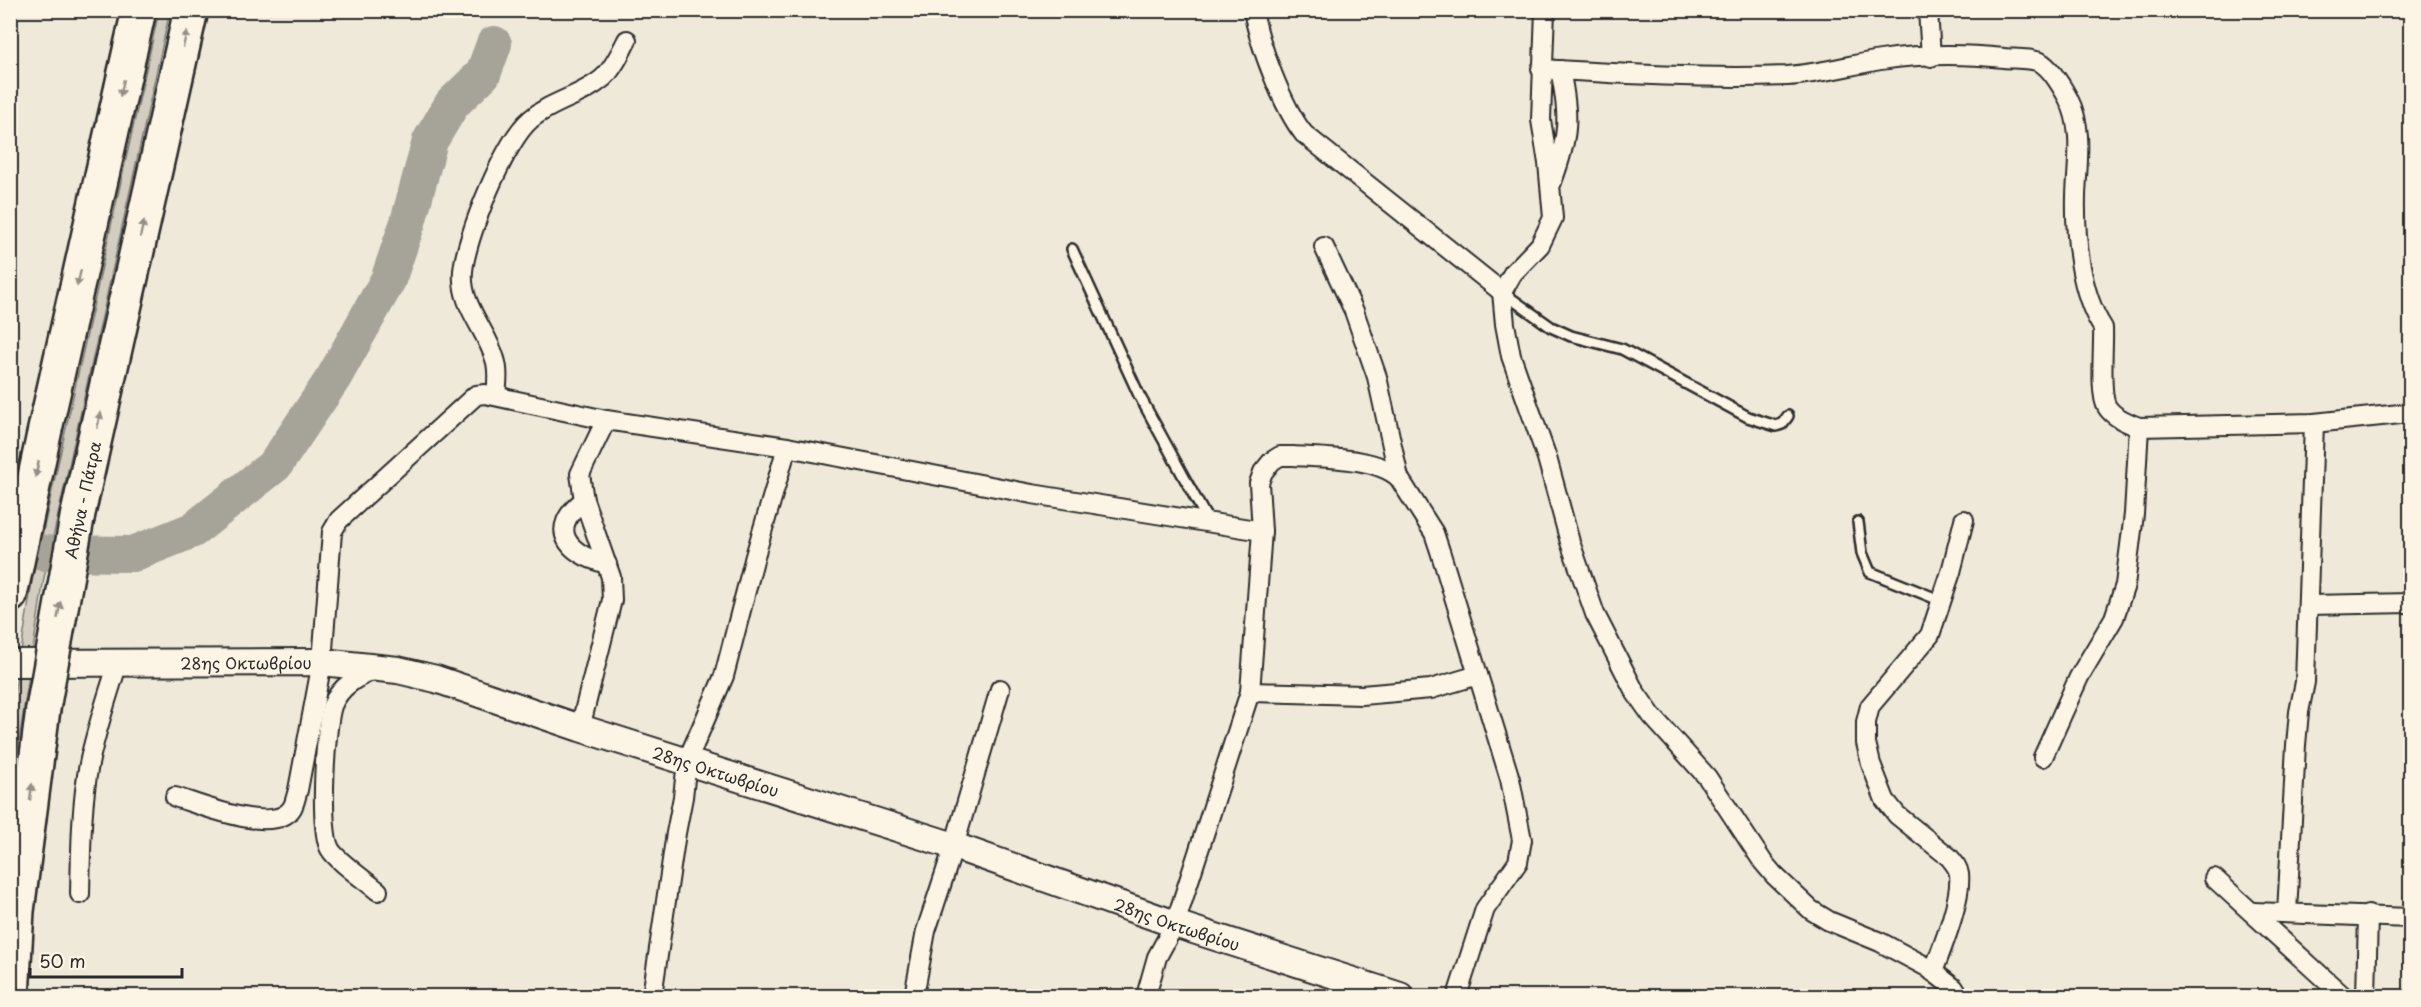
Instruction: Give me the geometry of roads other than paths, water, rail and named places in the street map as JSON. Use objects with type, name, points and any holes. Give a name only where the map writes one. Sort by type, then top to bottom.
[{"type":"highway","points":[[10,595],[139,10]]},
{"type":"highway","name":"Αθήνα - Πάτρα","points":[[12,996],[17,911],[43,709],[77,518],[191,10]]},
{"type":"street","points":[[1253,10],[1263,50],[1295,123],[1304,134],[1502,292]]},
{"type":"street","points":[[1545,10],[1541,69],[1541,120],[1553,218],[1540,245],[1513,273],[1502,292],[1511,356],[1547,458],[1581,577],[1595,614],[1635,692],[1652,716],[1707,777],[1763,862],[1797,898],[1829,921],[1880,942],[1933,972],[1954,988],[1959,996]]},
{"type":"street","points":[[1928,10],[1931,57]]},
{"type":"street","points":[[496,396],[498,379],[496,360],[468,305],[462,288],[466,249],[490,190],[520,130],[533,117],[603,78],[627,40]]},
{"type":"street","points":[[1541,69],[1666,76],[1790,75],[1882,60],[1931,57],[1993,57],[2039,62],[2054,76],[2067,97],[2079,132],[2076,196],[2077,241],[2089,294],[2103,328],[2103,393],[2107,407],[2114,414],[2139,427],[2314,423],[2410,413]]},
{"type":"street","points":[[1550,187],[1564,150],[1566,133],[1567,110],[1560,70]]},
{"type":"street","points":[[1324,247],[1354,311],[1377,377],[1399,478]]},
{"type":"street","points":[[175,797],[263,820],[278,819],[292,810],[298,790],[322,662],[332,532],[339,520],[476,395],[496,396],[606,420],[787,447],[1032,494],[1262,531]]},
{"type":"street","points":[[580,728],[612,600],[607,564],[584,500],[580,474],[606,420]]},
{"type":"street","points":[[2288,913],[2296,745],[2299,712],[2306,682],[2314,423]]},
{"type":"street","points":[[2043,757],[2079,677],[2114,618],[2124,585],[2134,514],[2139,427]]},
{"type":"street","points":[[652,996],[687,760],[724,676],[754,556],[787,447]]},
{"type":"street","points":[[1146,996],[1157,957],[1175,924],[1250,692],[1262,531],[1259,483],[1267,466],[1280,456],[1364,464],[1392,471],[1399,478],[1434,533],[1510,779],[1522,840],[1518,862],[1485,909],[1456,996]]},
{"type":"street","points":[[584,500],[573,509],[564,523],[564,533],[576,551],[585,558],[607,564]]},
{"type":"street","points":[[1933,972],[1959,889],[1959,874],[1956,865],[1949,857],[1898,815],[1885,800],[1871,764],[1866,743],[1870,706],[1930,635],[1942,601],[1964,520]]},
{"type":"street","points":[[2309,605],[2410,603]]},
{"type":"street","points":[[80,894],[89,767],[118,662]]},
{"type":"street","name":"28ης Οκτωβρίου","points":[[10,663],[322,662],[378,668],[436,679],[824,807],[954,846],[1175,924],[1400,996]]},
{"type":"street","points":[[378,668],[357,676],[340,693],[333,706],[326,743],[324,783],[328,846],[335,856],[378,891]]},
{"type":"street","points":[[1250,692],[1362,695],[1431,689],[1478,675]]},
{"type":"street","points":[[914,996],[926,931],[954,846],[1000,689]]},
{"type":"street","points":[[2214,878],[2343,996]]},
{"type":"street","points":[[2253,912],[2410,918]]},
{"type":"street","points":[[2366,996],[2368,915]]},
{"type":"lane","points":[[1072,249],[1139,395],[1208,521]]},
{"type":"lane","points":[[1502,292],[1551,327],[1571,336],[1622,349],[1757,420],[1776,426],[1782,424],[1788,416]]},
{"type":"lane","points":[[1858,522],[1862,552],[1870,572],[1942,601]]},
{"type":"waterway","points":[[10,547],[45,553],[133,554],[193,530],[275,465],[334,377],[388,280],[408,222],[430,141],[452,104],[483,74],[494,44]]}]
